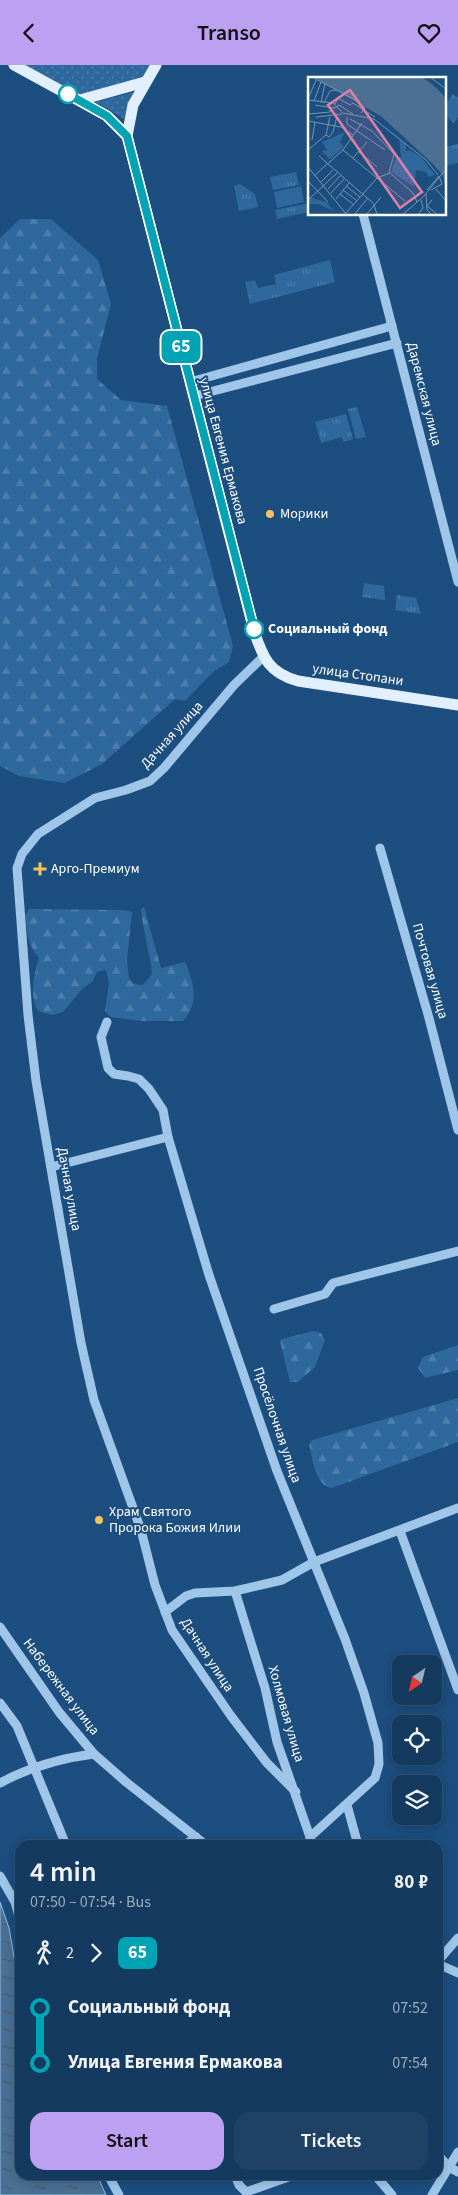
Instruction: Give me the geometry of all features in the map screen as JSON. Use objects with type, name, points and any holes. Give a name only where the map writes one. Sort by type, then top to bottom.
[{"type":"main road","points":[[14,65],[107,116],[127,136]]},
{"type":"main road","name":"улица Евгения Ермакова","points":[[156,65],[133,105],[127,136],[263,657]]},
{"type":"main road","points":[[80,101],[145,82]]},
{"type":"main road","name":"улица Стопани","points":[[263,657],[277,672],[298,681],[458,705]]},
{"type":"street","name":"Даремская улица","points":[[363,215],[458,582]]},
{"type":"street","points":[[190,382],[392,326]]},
{"type":"street","points":[[194,396],[397,343]]},
{"type":"street","name":"Дачная улица","points":[[263,657],[246,672],[164,768],[150,781],[126,790],[95,798],[38,834],[22,854],[17,868],[28,1015],[36,1081],[81,1343],[94,1400],[141,1530],[172,1630],[231,1716],[267,1763],[296,1792]]},
{"type":"street","name":"Почтовая улица","points":[[380,848],[429,1018],[458,1130]]},
{"type":"street","name":"Просёлочная улица","points":[[107,1022],[101,1037],[108,1068],[114,1074],[139,1079],[150,1089],[163,1111],[168,1137],[209,1275],[277,1471],[346,1639],[378,1743],[379,1764],[375,1778],[311,1840]]},
{"type":"street","points":[[51,1167],[168,1137]]},
{"type":"street","points":[[274,1309],[325,1294],[333,1283],[458,1251]]},
{"type":"street","points":[[165,1612],[186,1596],[195,1593],[235,1591],[282,1580],[314,1562],[458,1508]]},
{"type":"street","points":[[400,1531],[458,1690]]},
{"type":"street","name":"Холмовая улица","points":[[235,1591],[265,1688],[277,1742],[296,1792],[310,1840]]},
{"type":"street","name":"Набережная улица","points":[[0,1627],[59,1712],[94,1754],[194,1840]]},
{"type":"street","points":[[0,1703],[17,1726],[64,1840]]},
{"type":"street","points":[[0,1783],[34,1768],[70,1757],[94,1754]]},
{"type":"street","points":[[348,1805],[357,1840]]},
{"type":"street","points":[[0,1876],[15,1899]]},
{"type":"street","points":[[443,1956],[458,1938]]},
{"type":"street","points":[[443,1965],[458,1973]]},
{"type":"street","points":[[443,2177],[458,2152]]},
{"type":"street","points":[[443,2160],[449,2167],[458,2172]]},
{"type":"street","points":[[110,2180],[118,2195]]},
{"type":"street","points":[[237,2180],[243,2194],[281,2180]]},
{"type":"street","points":[[379,2180],[392,2195]]},
{"type":"street","points":[[432,2195],[441,2180]]},
{"type":"green space","points":[[21,65],[152,65],[143,79],[81,97]]},
{"type":"green space","points":[[134,92],[124,119],[95,102]]},
{"type":"green space","points":[[453,94],[458,98],[458,117],[454,123],[447,116],[446,105]]},
{"type":"green space","points":[[458,144],[458,163],[446,166],[446,147]]},
{"type":"green space","points":[[296,172],[299,185],[273,190],[270,177]]},
{"type":"green space","points":[[240,184],[255,194],[258,207],[239,211],[234,186]]},
{"type":"green space","points":[[301,186],[304,202],[277,208],[274,192]]},
{"type":"green space","points":[[308,203],[308,212],[277,219],[275,210]]},
{"type":"green space","points":[[20,219],[51,219],[98,260],[111,304],[97,359],[97,379],[121,400],[167,406],[233,646],[229,662],[213,672],[185,701],[175,699],[102,764],[65,783],[19,776],[0,766],[0,238]]},
{"type":"green space","points":[[330,260],[335,282],[250,304],[245,282],[255,280],[258,288],[276,284],[274,275]]},
{"type":"green space","points":[[357,407],[366,437],[356,439],[348,409]]},
{"type":"green space","points":[[346,414],[353,439],[344,442],[342,437],[321,443],[315,422]]},
{"type":"green space","points":[[364,583],[384,586],[385,600],[362,597]]},
{"type":"green space","points":[[397,595],[416,598],[421,614],[395,610]]},
{"type":"green space","points":[[144,907],[161,968],[185,962],[191,978],[194,992],[192,1006],[183,1021],[140,1021],[111,1017],[105,1011],[109,983],[106,970],[97,972],[92,982],[83,988],[63,1012],[52,1015],[38,1011],[33,992],[34,977],[39,958],[32,948],[28,934],[25,916],[29,909],[121,910],[132,912],[127,960],[129,979],[134,984],[143,985],[152,974],[141,909]]},
{"type":"green space","points":[[313,1331],[321,1333],[325,1340],[315,1367],[298,1382],[290,1382],[280,1341]]},
{"type":"green space","points":[[458,1345],[458,1370],[425,1378],[418,1368],[423,1357]]},
{"type":"green space","points":[[458,1398],[458,1442],[332,1488],[326,1486],[318,1477],[309,1445],[312,1440]]},
{"type":"water","points":[[0,1902],[9,1928],[15,1962],[15,2180],[99,2180],[106,2195],[0,2195]]},
{"type":"bus line","name":"65","points":[[68,94],[107,116],[127,136],[254,629]]},
{"type":"place","name":"Морики","points":[[270,514]]},
{"type":"place","name":"Социальный фонд","points":[[254,629]]},
{"type":"place","name":"Арго-Премиум","points":[[40,869]]},
{"type":"place","name":"Храм Святого Пророка Божия Илии","points":[[99,1520]]}]
